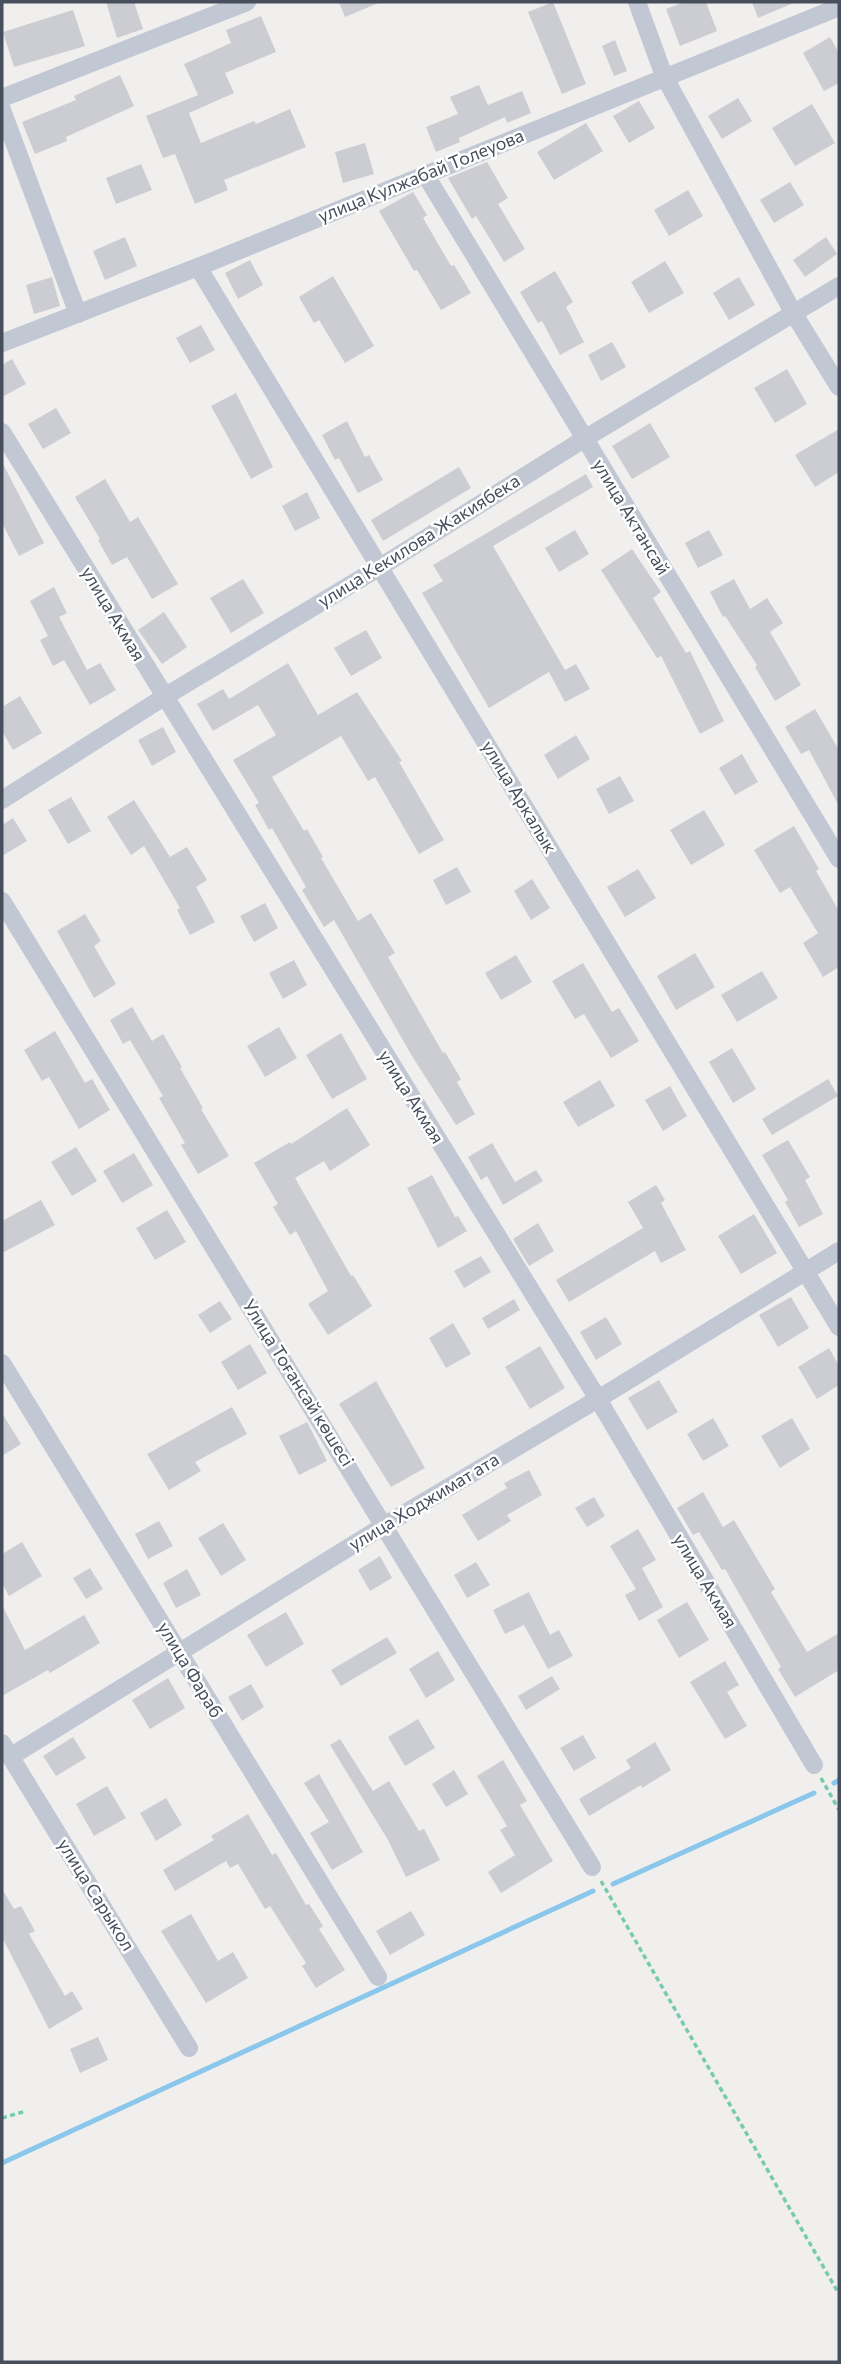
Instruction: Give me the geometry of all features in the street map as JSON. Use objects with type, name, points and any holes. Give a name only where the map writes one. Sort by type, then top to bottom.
[{"type":"street","points":[[2,98],[247,2]]},
{"type":"street","points":[[637,2],[664,76],[794,314],[839,387]]},
{"type":"street","name":"улица Кулжабай Толеуова","points":[[2,343],[198,267],[839,7]]},
{"type":"street","points":[[2,110],[78,314]]},
{"type":"street","name":"улица Актансай","points":[[425,174],[839,859]]},
{"type":"street","name":"улица Аркалык","points":[[198,267],[839,1327]]},
{"type":"street","name":"улица Кекилова Жакиябека","points":[[2,800],[164,697],[380,567],[584,439],[839,286]]},
{"type":"street","name":"улица Акмая","points":[[2,432],[598,1399],[814,1765]]},
{"type":"street","name":"Улица Тоғансай көшесі","points":[[2,901],[592,1867]]},
{"type":"street","name":"улица Ходжимат ата","points":[[6,1750],[180,1652],[839,1251]]},
{"type":"street","name":"улица Фараб","points":[[2,1363],[377,1976]]},
{"type":"street","name":"улица Сарыкол","points":[[6,1750],[189,2048]]},
{"type":"path","points":[[814,1765],[839,1810]]},
{"type":"path","points":[[592,1867],[839,2294]]},
{"type":"path","points":[[2,2118],[26,2111]]},
{"type":"building","points":[[106,2],[134,2],[143,29],[117,38]]},
{"type":"building","points":[[339,2],[381,2],[345,17]]},
{"type":"building","points":[[553,2],[586,84],[562,94],[528,12]]},
{"type":"building","points":[[684,2],[706,2],[717,31],[680,46],[666,9]]},
{"type":"building","points":[[752,2],[796,2],[758,18]]},
{"type":"building","points":[[73,10],[85,46],[14,67],[3,32]]},
{"type":"building","points":[[261,16],[276,52],[225,73],[234,93],[189,113],[201,143],[290,109],[306,147],[224,180],[228,190],[195,204],[175,154],[163,158],[146,116],[198,95],[184,64],[231,43],[226,30]]},
{"type":"building","points":[[830,37],[839,53],[839,83],[824,91],[803,53]]},
{"type":"building","points":[[615,40],[627,71],[614,76],[602,46]]},
{"type":"building","points":[[120,75],[134,106],[66,137],[67,141],[35,154],[22,122],[76,100],[74,96]]},
{"type":"building","points":[[479,85],[488,105],[522,91],[531,113],[507,123],[505,117],[436,152],[426,127],[458,114],[450,97]]},
{"type":"building","points":[[738,98],[752,121],[722,139],[708,116]]},
{"type":"building","points":[[639,101],[655,128],[629,143],[613,116]]},
{"type":"building","points":[[812,104],[835,143],[795,166],[772,128]]},
{"type":"building","points":[[586,123],[603,151],[554,180],[537,152]]},
{"type":"building","points":[[365,143],[374,174],[343,183],[335,152]]},
{"type":"building","points":[[487,162],[508,198],[498,204],[525,249],[504,262],[476,216],[472,219],[448,178]]},
{"type":"building","points":[[141,164],[152,190],[116,204],[106,178]]},
{"type":"building","points":[[790,182],[804,205],[774,223],[760,200]]},
{"type":"building","points":[[688,190],[703,216],[669,236],[654,210]]},
{"type":"building","points":[[413,192],[427,215],[423,218],[451,266],[454,265],[471,293],[441,310],[417,270],[414,271],[379,211]]},
{"type":"building","points":[[125,237],[137,266],[105,280],[93,251]]},
{"type":"building","points":[[826,237],[837,254],[805,277],[793,260]]},
{"type":"building","points":[[250,260],[263,285],[238,299],[225,273]]},
{"type":"building","points":[[665,261],[684,293],[649,313],[631,282]]},
{"type":"building","points":[[555,271],[573,302],[566,307],[584,342],[560,355],[542,321],[538,323],[520,292]]},
{"type":"building","points":[[333,276],[374,346],[345,363],[319,320],[314,323],[299,297]]},
{"type":"building","points":[[52,277],[60,306],[34,314],[26,285]]},
{"type":"building","points":[[739,277],[755,305],[729,320],[713,293]]},
{"type":"building","points":[[201,325],[215,350],[190,363],[176,338]]},
{"type":"building","points":[[612,342],[626,367],[601,381],[588,355]]},
{"type":"building","points":[[12,359],[26,384],[2,397],[2,365]]},
{"type":"building","points":[[787,369],[807,404],[775,423],[754,388]]},
{"type":"building","points":[[236,393],[273,467],[251,479],[211,406]]},
{"type":"building","points":[[56,408],[71,433],[43,449],[28,424]]},
{"type":"building","points":[[347,421],[365,457],[369,455],[383,480],[358,493],[339,458],[335,460],[322,435]]},
{"type":"building","points":[[650,423],[670,457],[632,479],[612,446]]},
{"type":"building","points":[[839,429],[839,472],[815,487],[795,455]]},
{"type":"building","points":[[2,462],[44,543],[19,556],[2,523]]},
{"type":"building","points":[[459,467],[471,488],[383,541],[371,520]]},
{"type":"building","points":[[586,474],[593,487],[493,546],[565,670],[576,664],[590,689],[565,702],[549,672],[489,708],[422,593],[443,581],[433,565]]},
{"type":"building","points":[[105,479],[130,522],[138,517],[178,584],[152,599],[127,557],[112,565],[75,497]]},
{"type":"building","points":[[307,492],[320,518],[295,531],[282,506]]},
{"type":"building","points":[[575,530],[589,554],[559,572],[545,548]]},
{"type":"building","points":[[709,530],[723,555],[698,568],[685,543]]},
{"type":"building","points":[[632,549],[661,592],[653,598],[686,653],[690,651],[724,721],[700,734],[661,656],[657,658],[601,570]]},
{"type":"building","points":[[243,579],[264,613],[231,633],[210,598]]},
{"type":"building","points":[[734,579],[750,609],[767,598],[783,623],[770,632],[801,685],[775,701],[755,667],[757,665],[725,616],[723,617],[710,592]]},
{"type":"building","points":[[54,587],[67,613],[59,617],[87,670],[100,663],[116,690],[90,705],[64,660],[53,666],[40,640],[48,636],[30,601]]},
{"type":"building","points":[[164,612],[187,647],[162,664],[138,630]]},
{"type":"building","points":[[366,630],[382,658],[351,676],[334,648]]},
{"type":"building","points":[[288,663],[318,715],[357,692],[402,761],[399,762],[444,840],[419,854],[375,777],[368,781],[341,736],[272,777],[304,831],[307,829],[358,921],[371,913],[395,953],[388,957],[461,1079],[457,1082],[475,1114],[456,1125],[412,1056],[334,920],[324,927],[302,890],[306,887],[272,828],[269,830],[255,805],[259,803],[233,760],[276,735],[258,705],[213,731],[197,704],[223,689],[229,699]]},
{"type":"building","points":[[20,696],[42,733],[13,750],[2,731],[2,707]]},
{"type":"building","points":[[815,709],[839,750],[839,806],[809,750],[801,754],[785,727]]},
{"type":"building","points":[[163,727],[176,752],[152,766],[138,740]]},
{"type":"building","points":[[576,735],[590,759],[558,779],[544,755]]},
{"type":"building","points":[[742,754],[758,782],[735,795],[719,768]]},
{"type":"building","points":[[620,776],[634,801],[609,814],[596,789]]},
{"type":"building","points":[[71,797],[91,831],[68,844],[48,810]]},
{"type":"building","points":[[134,800],[170,857],[187,847],[207,880],[196,887],[215,922],[190,935],[177,910],[180,908],[144,846],[131,855],[107,817]]},
{"type":"building","points":[[704,810],[725,845],[691,865],[670,830]]},
{"type":"building","points":[[13,818],[27,841],[2,856],[2,825]]},
{"type":"building","points":[[794,826],[839,911],[839,967],[823,977],[803,943],[818,933],[790,887],[780,893],[754,850]]},
{"type":"building","points":[[457,867],[471,892],[446,905],[433,880]]},
{"type":"building","points":[[638,869],[656,898],[625,917],[607,887]]},
{"type":"building","points":[[532,879],[550,908],[531,920],[514,891]]},
{"type":"building","points":[[265,903],[278,928],[254,942],[240,916]]},
{"type":"building","points":[[85,914],[101,941],[94,946],[116,984],[94,998],[57,931]]},
{"type":"building","points":[[695,953],[715,987],[676,1010],[657,976]]},
{"type":"building","points":[[516,955],[532,982],[501,1000],[485,973]]},
{"type":"building","points":[[294,960],[307,985],[283,999],[269,973]]},
{"type":"building","points":[[583,963],[612,1012],[619,1008],[639,1041],[611,1058],[584,1014],[575,1019],[552,981]]},
{"type":"building","points":[[762,971],[778,998],[737,1022],[721,995]]},
{"type":"building","points":[[132,1007],[152,1041],[163,1034],[203,1108],[201,1109],[229,1156],[198,1174],[181,1145],[185,1143],[159,1098],[163,1096],[130,1040],[123,1044],[110,1020]]},
{"type":"building","points":[[279,1027],[297,1058],[265,1077],[247,1046]]},
{"type":"building","points":[[55,1031],[85,1083],[92,1079],[110,1110],[79,1129],[49,1077],[42,1081],[24,1050]]},
{"type":"building","points":[[341,1033],[367,1079],[332,1099],[306,1055]]},
{"type":"building","points":[[732,1048],[756,1089],[733,1103],[709,1062]]},
{"type":"building","points":[[828,1079],[838,1096],[772,1135],[762,1119]]},
{"type":"building","points":[[600,1080],[615,1106],[578,1127],[563,1102]]},
{"type":"building","points":[[670,1086],[687,1116],[663,1131],[645,1100]]},
{"type":"building","points":[[347,1108],[370,1145],[330,1171],[324,1161],[295,1178],[351,1276],[353,1275],[372,1306],[328,1335],[308,1304],[328,1291],[296,1231],[290,1235],[273,1207],[278,1204],[254,1163],[290,1142],[291,1144]]},
{"type":"building","points":[[788,1140],[810,1177],[805,1180],[823,1214],[799,1227],[785,1202],[788,1200],[762,1155]]},
{"type":"building","points":[[492,1143],[515,1182],[536,1170],[543,1181],[503,1205],[487,1176],[481,1180],[468,1157]]},
{"type":"building","points":[[76,1147],[97,1181],[72,1196],[51,1162]]},
{"type":"building","points":[[134,1153],[153,1185],[122,1203],[103,1171]]},
{"type":"building","points":[[432,1175],[455,1217],[458,1216],[467,1231],[438,1248],[407,1188]]},
{"type":"building","points":[[656,1185],[665,1200],[661,1203],[686,1250],[661,1263],[655,1251],[569,1302],[556,1280],[643,1228],[628,1202]]},
{"type":"building","points":[[41,1200],[55,1225],[2,1253],[2,1221]]},
{"type":"building","points":[[167,1210],[186,1242],[155,1260],[136,1228]]},
{"type":"building","points":[[754,1214],[777,1253],[741,1274],[718,1236]]},
{"type":"building","points":[[538,1223],[554,1251],[529,1266],[513,1239]]},
{"type":"building","points":[[481,1256],[491,1272],[464,1288],[454,1271]]},
{"type":"building","points":[[791,1297],[809,1328],[778,1347],[759,1315]]},
{"type":"building","points":[[514,1299],[520,1310],[488,1329],[482,1318]]},
{"type":"building","points":[[220,1301],[232,1319],[210,1333],[198,1315]]},
{"type":"building","points":[[606,1317],[622,1344],[596,1360],[580,1332]]},
{"type":"building","points":[[453,1323],[471,1354],[446,1368],[429,1338]]},
{"type":"building","points":[[250,1344],[267,1373],[238,1390],[221,1362]]},
{"type":"building","points":[[540,1346],[565,1388],[530,1409],[505,1367]]},
{"type":"building","points":[[829,1348],[839,1366],[839,1385],[817,1399],[798,1367]]},
{"type":"building","points":[[659,1380],[678,1412],[647,1430],[628,1398]]},
{"type":"building","points":[[376,1381],[425,1468],[391,1487],[339,1404]]},
{"type":"building","points":[[232,1407],[247,1434],[195,1462],[201,1471],[169,1490],[147,1454]]},
{"type":"building","points":[[2,1413],[21,1444],[2,1456]]},
{"type":"building","points":[[713,1418],[729,1446],[703,1461],[687,1434]]},
{"type":"building","points":[[792,1418],[810,1449],[780,1468],[761,1436]]},
{"type":"building","points":[[307,1422],[327,1461],[299,1475],[279,1436]]},
{"type":"building","points":[[529,1470],[542,1495],[507,1515],[511,1521],[478,1541],[462,1515],[507,1488],[504,1483]]},
{"type":"building","points":[[703,1492],[723,1527],[734,1520],[775,1589],[771,1592],[807,1652],[839,1633],[839,1670],[795,1697],[778,1669],[781,1667],[725,1569],[722,1570],[699,1532],[693,1535],[677,1508]]},
{"type":"building","points":[[594,1497],[605,1516],[587,1527],[575,1508]]},
{"type":"building","points":[[159,1521],[173,1546],[148,1559],[135,1534]]},
{"type":"building","points":[[223,1523],[246,1560],[221,1576],[198,1538]]},
{"type":"building","points":[[638,1529],[656,1560],[642,1568],[663,1607],[639,1621],[625,1595],[636,1589],[610,1546]]},
{"type":"building","points":[[22,1542],[42,1576],[9,1596],[2,1583],[2,1554]]},
{"type":"building","points":[[380,1556],[392,1578],[370,1591],[358,1570]]},
{"type":"building","points":[[476,1562],[490,1585],[467,1598],[454,1575]]},
{"type":"building","points":[[90,1568],[103,1589],[86,1599],[73,1578]]},
{"type":"building","points":[[187,1569],[201,1595],[176,1608],[163,1583]]},
{"type":"building","points":[[529,1592],[550,1635],[559,1630],[573,1656],[548,1669],[524,1625],[505,1634],[493,1610]]},
{"type":"building","points":[[687,1602],[709,1640],[679,1658],[657,1620]]},
{"type":"building","points":[[2,1605],[25,1650],[84,1615],[100,1643],[50,1673],[48,1670],[2,1696]]},
{"type":"building","points":[[286,1612],[304,1644],[266,1667],[247,1635]]},
{"type":"building","points":[[387,1637],[397,1653],[341,1686],[331,1670]]},
{"type":"building","points":[[438,1651],[455,1680],[426,1698],[409,1669]]},
{"type":"building","points":[[725,1661],[739,1685],[727,1692],[747,1726],[725,1739],[690,1682]]},
{"type":"building","points":[[552,1676],[560,1689],[526,1710],[518,1696]]},
{"type":"building","points":[[168,1678],[185,1708],[150,1729],[132,1700]]},
{"type":"building","points":[[251,1684],[264,1707],[242,1721],[228,1697]]},
{"type":"building","points":[[418,1719],[435,1748],[405,1766],[388,1737]]},
{"type":"building","points":[[583,1735],[596,1758],[574,1771],[560,1748]]},
{"type":"building","points":[[73,1737],[86,1758],[56,1776],[43,1756]]},
{"type":"building","points":[[340,1739],[373,1791],[389,1781],[419,1831],[424,1829],[440,1860],[406,1877],[388,1840],[330,1745]]},
{"type":"building","points":[[655,1742],[671,1770],[589,1816],[579,1799],[631,1768],[626,1760]]},
{"type":"building","points":[[503,1760],[527,1801],[520,1805],[553,1861],[501,1893],[488,1872],[515,1855],[500,1830],[507,1826],[477,1776]]},
{"type":"building","points":[[454,1770],[468,1794],[446,1807],[432,1784]]},
{"type":"building","points":[[319,1774],[363,1852],[332,1870],[310,1833],[329,1822],[304,1783]]},
{"type":"building","points":[[107,1786],[126,1818],[94,1836],[76,1804]]},
{"type":"building","points":[[166,1798],[182,1825],[156,1841],[140,1813]]},
{"type":"building","points":[[248,1814],[272,1855],[276,1853],[306,1905],[309,1904],[323,1926],[319,1929],[345,1970],[316,1988],[302,1966],[306,1963],[270,1906],[265,1909],[238,1864],[230,1868],[226,1861],[175,1891],[163,1870],[214,1840],[211,1836]]},
{"type":"building","points":[[2,1889],[14,1909],[21,1906],[35,1931],[29,1934],[65,1996],[72,1991],[83,2009],[49,2029],[2,1937]]},
{"type":"building","points":[[411,1911],[425,1935],[390,1955],[376,1931]]},
{"type":"building","points":[[191,1914],[218,1961],[233,1952],[248,1978],[206,2003],[161,1931]]},
{"type":"building","points":[[98,2037],[108,2060],[80,2073],[70,2049]]},
{"type":"waterway","points":[[834,1783],[839,1780]]},
{"type":"waterway","points":[[613,1884],[814,1793]]},
{"type":"waterway","points":[[2,2163],[593,1891]]}]
